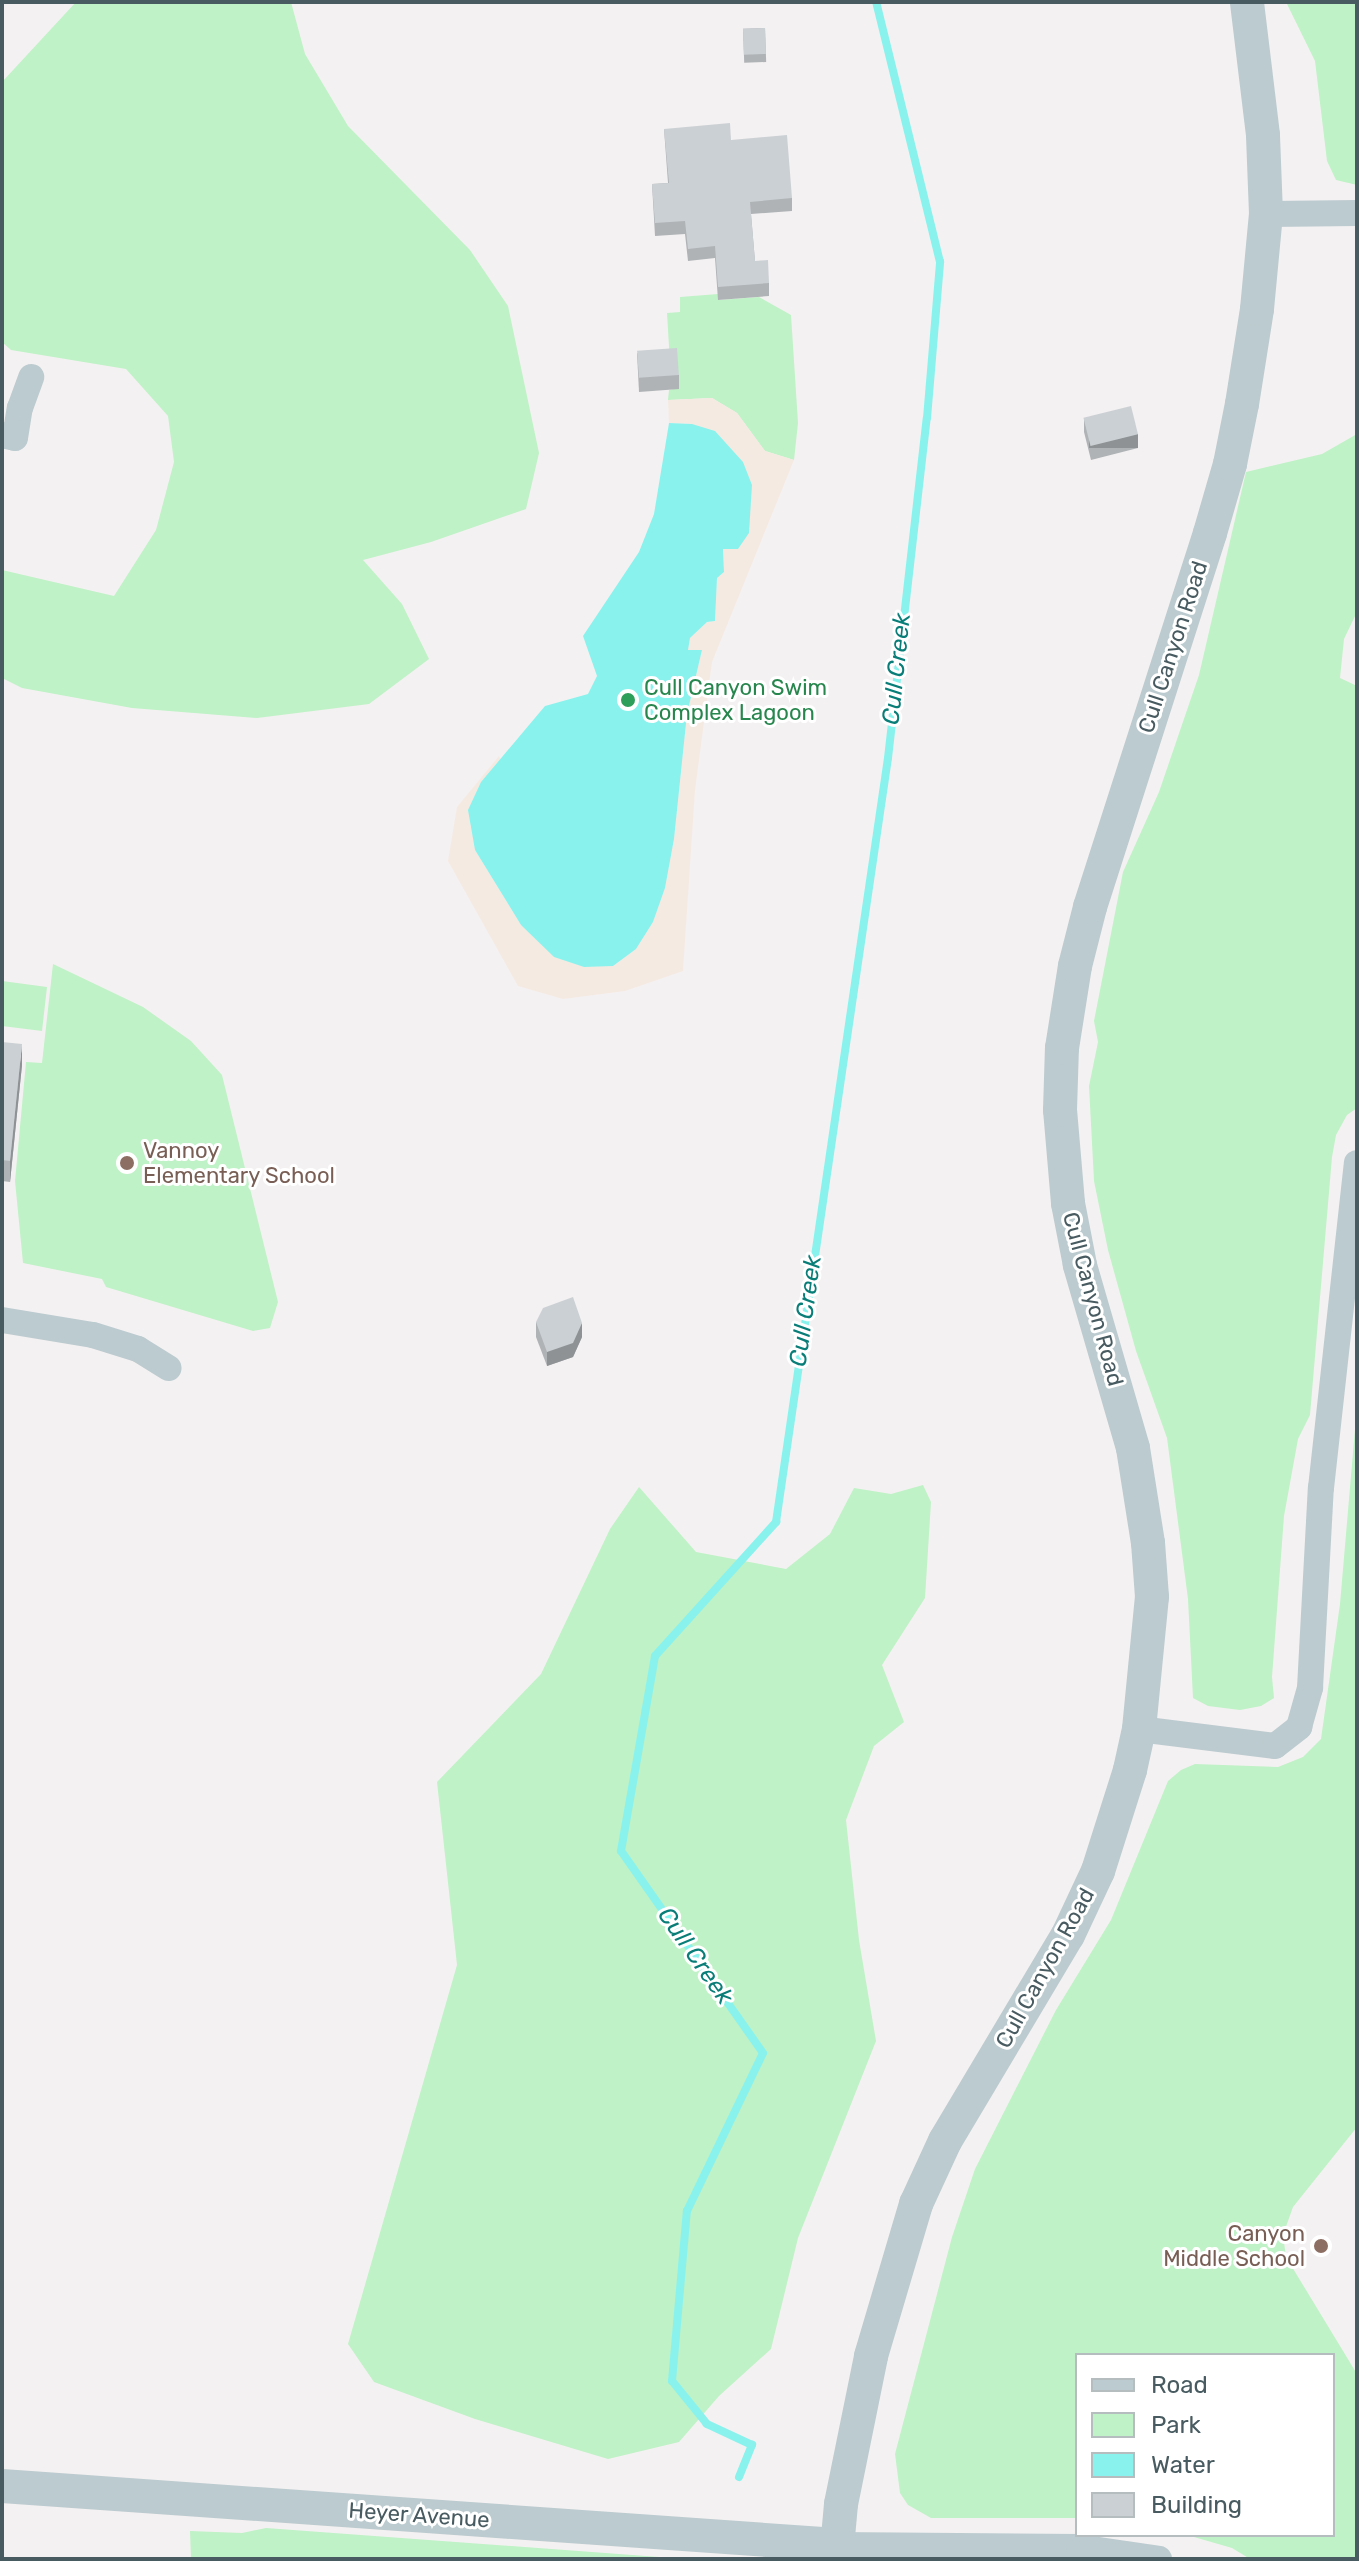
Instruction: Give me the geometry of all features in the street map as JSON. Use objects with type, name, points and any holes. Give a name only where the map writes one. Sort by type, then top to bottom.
[{"type":"street","name":"Cull Canyon Road","points":[[836,2552],[871,2356],[916,2204],[945,2141],[1061,1946],[1092,1884],[1119,1810],[1139,1729],[1152,1597],[1148,1543],[1133,1448],[1080,1265],[1068,1203],[1060,1110],[1062,1048],[1075,966],[1090,907],[1230,464],[1257,309],[1266,214],[1263,135],[1247,2]]},
{"type":"street","points":[[1266,214],[1357,213]]},
{"type":"street","points":[[2,435],[15,438],[20,408],[31,377]]},
{"type":"street","points":[[1139,1729],[1275,1746],[1299,1727],[1310,1688],[1321,1488],[1357,1163]]},
{"type":"street","points":[[3,1322],[93,1335],[138,1349],[168,1368]]},
{"type":"street","name":"Heyer Avenue","points":[[2,2486],[836,2552]]},
{"type":"street","points":[[836,2552],[1079,2547],[1159,2559]]},
{"type":"green space","points":[[76,2],[291,2],[305,54],[348,126],[470,250],[508,306],[539,453],[526,509],[431,542],[363,560],[402,604],[429,659],[369,704],[257,718],[132,708],[22,688],[2,678],[2,570],[114,596],[156,530],[174,462],[168,416],[126,369],[11,350],[2,342],[2,82]]},
{"type":"green space","points":[[1286,2],[1357,2],[1357,185],[1336,180],[1327,161],[1315,61]]},
{"type":"green space","points":[[718,294],[719,300],[759,297],[791,315],[798,423],[794,460],[765,451],[737,413],[712,398],[668,400],[669,390],[679,388],[670,363],[667,313],[680,312],[680,297]]},
{"type":"green space","points":[[1357,434],[1357,612],[1344,639],[1340,678],[1357,686],[1357,1108],[1347,1115],[1336,1135],[1332,1157],[1310,1415],[1298,1439],[1284,1516],[1272,1677],[1274,1698],[1261,1706],[1240,1710],[1208,1706],[1193,1698],[1188,1599],[1167,1438],[1136,1351],[1108,1250],[1094,1181],[1089,1086],[1098,1042],[1094,1021],[1123,872],[1159,792],[1199,675],[1246,472],[1322,454]]},
{"type":"green space","name":"Vannoy Elementary School","points":[[53,964],[143,1007],[191,1041],[222,1075],[278,1302],[270,1328],[253,1331],[106,1287],[102,1279],[23,1263],[15,1181],[26,1062],[42,1063]]},
{"type":"green space","points":[[2,981],[47,987],[42,1031],[2,1026]]},
{"type":"green space","points":[[1357,1406],[1357,2127],[1293,2207],[1283,2235],[1286,2257],[1357,2374],[1357,2559],[1250,2559],[1232,2548],[1194,2537],[1335,2537],[1335,2353],[1075,2353],[1075,2518],[931,2518],[908,2505],[900,2493],[895,2454],[952,2237],[975,2169],[1056,2010],[1111,1920],[1168,1781],[1195,1764],[1278,1767],[1303,1757],[1321,1739],[1340,1604]]},
{"type":"green space","points":[[923,1485],[931,1502],[925,1598],[882,1665],[904,1722],[874,1746],[846,1820],[859,1940],[876,2041],[798,2238],[771,2349],[719,2396],[679,2442],[608,2459],[475,2419],[374,2382],[348,2344],[457,1965],[437,1782],[541,1674],[610,1529],[639,1487],[696,1552],[786,1569],[830,1534],[854,1488],[891,1494]]},
{"type":"green space","points":[[266,2528],[686,2559],[191,2559],[190,2531],[242,2533]]},
{"type":"sand","points":[[712,398],[737,413],[765,451],[794,460],[712,662],[695,790],[683,971],[625,991],[563,999],[518,986],[448,861],[457,807],[499,756],[501,760],[481,782],[475,850],[521,925],[613,966],[636,949],[653,922],[665,888],[674,839],[687,714],[702,650],[688,650],[690,638],[707,622],[715,621],[717,578],[724,572],[723,549],[692,424],[669,423],[668,400]]},
{"type":"water","name":"Cull Canyon Swim Complex Lagoon","points":[[669,423],[692,424],[715,431],[743,462],[752,485],[749,533],[738,549],[723,549],[724,572],[717,578],[715,621],[707,622],[690,638],[688,650],[702,650],[687,714],[674,839],[665,888],[653,922],[636,949],[613,966],[584,967],[554,957],[521,925],[475,850],[468,810],[481,782],[545,706],[588,694],[597,676],[583,636],[639,552],[654,514]]},
{"type":"building","points":[[765,28],[766,54],[744,55],[743,29]]},
{"type":"building","points":[[730,123],[731,140],[787,135],[792,198],[750,202],[755,261],[768,260],[769,283],[718,287],[715,246],[688,249],[685,221],[655,223],[652,184],[669,183],[664,129]]},
{"type":"building","points":[[677,348],[679,375],[639,378],[637,351]]},
{"type":"building","points":[[1131,406],[1138,434],[1090,446],[1083,418]]},
{"type":"building","points":[[2,1042],[22,1044],[10,1161],[2,1160]]},
{"type":"building","points":[[573,1297],[582,1323],[573,1343],[547,1352],[536,1322],[543,1308]]},
{"type":"waterway","name":"Cull Creek","points":[[739,2477],[752,2445],[707,2424],[672,2381],[687,2211],[763,2053],[621,1851],[655,1656],[776,1522],[888,758],[927,418],[940,262],[876,2]]},
{"type":"place","name":"Cull Canyon Swim Complex Lagoon","points":[[628,700]]},
{"type":"place","name":"Vannoy Elementary School","points":[[127,1163]]},
{"type":"place","name":"Canyon Middle School","points":[[1321,2246]]}]
